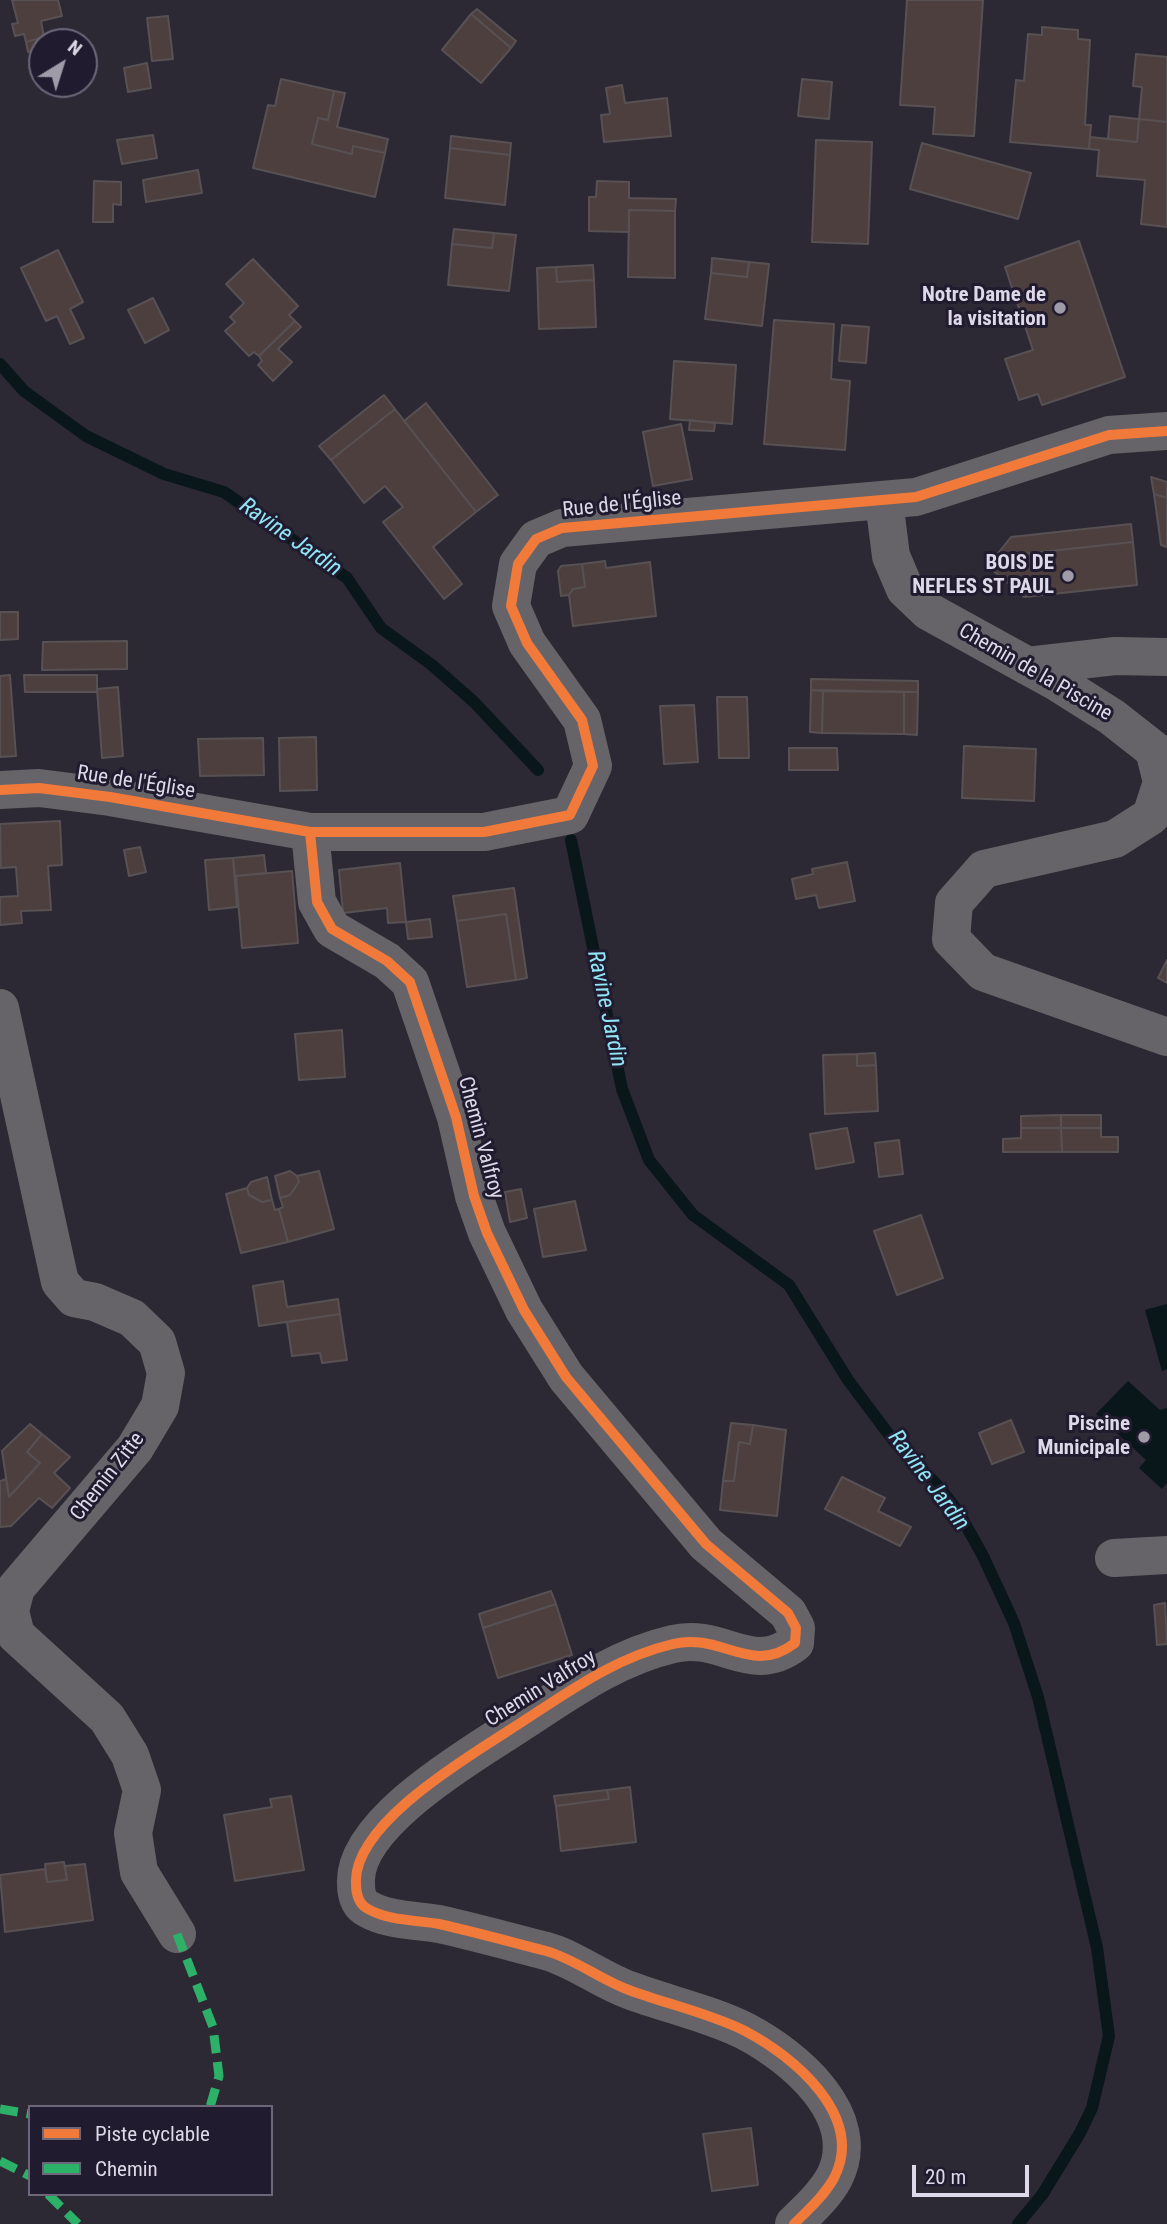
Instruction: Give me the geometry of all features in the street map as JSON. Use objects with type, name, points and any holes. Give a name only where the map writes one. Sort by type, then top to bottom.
[{"type":"street","name":"Rue de l'Église","points":[[0,790],[38,788],[110,797],[310,832],[484,832],[570,815],[593,766],[582,720],[527,643],[511,606],[518,564],[536,539],[562,528],[916,497],[1109,435],[1167,431]]},
{"type":"street","name":"Chemin de la Piscine","points":[[884,501],[891,556],[905,589],[928,611],[1112,717],[1154,750],[1162,782],[1151,816],[1115,839],[984,869],[954,903],[951,939],[984,972],[1167,1037]]},
{"type":"street","points":[[1027,666],[1115,656],[1167,657]]},
{"type":"street","name":"Chemin Valfroy","points":[[310,832],[317,902],[332,929],[387,961],[410,982],[456,1117],[474,1196],[487,1233],[524,1310],[566,1377],[706,1544],[788,1613],[796,1628],[794,1643],[783,1653],[765,1659],[708,1642],[676,1643],[636,1655],[579,1683],[429,1782],[390,1819],[369,1846],[355,1875],[356,1895],[364,1908],[390,1917],[457,1928],[551,1953],[625,1989],[744,2031],[790,2062],[821,2093],[835,2115],[843,2145],[835,2176],[814,2204],[794,2224]]},
{"type":"street","name":"Chemin Zitte","points":[[0,1008],[60,1282],[74,1298],[95,1302],[132,1318],[157,1342],[166,1373],[160,1406],[135,1448],[16,1588],[10,1611],[16,1635],[107,1718],[130,1755],[142,1790],[133,1833],[139,1872],[177,1934]]},
{"type":"street","points":[[1114,1558],[1167,1555]]},
{"type":"shaded area","points":[[1167,1304],[1167,1369],[1162,1371],[1145,1310]]},
{"type":"shaded area","name":"Piscine Municipale","points":[[1128,1381],[1160,1410],[1167,1408],[1167,1483],[1162,1489],[1139,1468],[1146,1460],[1096,1414]]},
{"type":"building","points":[[12,0],[58,0],[62,16],[41,21],[42,28],[28,28],[28,41],[24,34],[15,36],[12,24],[18,23]]},
{"type":"building","points":[[907,0],[983,0],[974,136],[933,134],[935,107],[900,105]]},
{"type":"building","points":[[477,9],[516,41],[511,48],[471,14]]},
{"type":"building","points":[[471,14],[511,48],[481,83],[442,50]]},
{"type":"building","points":[[168,16],[173,59],[152,61],[147,18]]},
{"type":"building","points":[[1042,27],[1078,30],[1078,39],[1090,40],[1085,125],[1091,125],[1089,149],[1010,142],[1016,80],[1024,81],[1028,34],[1042,35]]},
{"type":"building","points":[[1136,54],[1167,57],[1167,122],[1139,119],[1142,87],[1133,86]]},
{"type":"building","points":[[147,63],[151,88],[128,92],[124,68]]},
{"type":"building","points":[[281,79],[334,91],[328,120],[318,118],[312,144],[352,154],[353,146],[385,153],[375,197],[253,168],[268,105],[275,106]]},
{"type":"building","points":[[802,79],[832,82],[829,119],[798,116]]},
{"type":"building","points":[[622,85],[625,103],[667,98],[671,136],[604,142],[601,115],[610,114],[606,88]]},
{"type":"building","points":[[334,91],[345,93],[337,127],[388,139],[385,153],[353,146],[352,154],[312,144],[318,118],[328,120]]},
{"type":"building","points":[[1110,116],[1139,119],[1137,142],[1108,139]]},
{"type":"building","points":[[1139,119],[1167,122],[1167,227],[1141,224],[1145,180],[1097,176],[1099,150],[1089,149],[1090,137],[1137,142]]},
{"type":"building","points":[[153,135],[157,158],[122,164],[117,140]]},
{"type":"building","points":[[451,136],[511,143],[510,155],[450,148]]},
{"type":"building","points":[[816,140],[872,142],[868,244],[812,242]]},
{"type":"building","points":[[922,143],[1031,173],[1018,219],[910,189]]},
{"type":"building","points":[[450,148],[510,155],[505,205],[445,198]]},
{"type":"building","points":[[198,170],[202,193],[146,202],[143,180]]},
{"type":"building","points":[[94,181],[121,182],[121,205],[113,204],[113,222],[93,222]]},
{"type":"building","points":[[597,181],[629,182],[629,198],[676,199],[675,211],[629,210],[629,232],[589,231],[589,197],[596,197]]},
{"type":"building","points":[[629,210],[675,211],[675,278],[628,277]]},
{"type":"building","points":[[454,229],[494,233],[492,248],[452,244]]},
{"type":"building","points":[[494,233],[516,235],[509,291],[448,285],[452,244],[492,248]]},
{"type":"building","name":"Notre Dame de la visitation","points":[[1079,241],[1125,377],[1042,405],[1038,394],[1019,400],[1005,359],[1033,350],[1005,267]]},
{"type":"building","points":[[58,250],[83,302],[70,309],[84,338],[70,344],[57,316],[46,321],[21,268]]},
{"type":"building","points":[[712,258],[749,262],[747,277],[711,273]]},
{"type":"building","points":[[253,259],[298,306],[289,315],[295,321],[259,356],[254,352],[249,356],[225,331],[235,322],[230,317],[244,303],[226,284]]},
{"type":"building","points":[[749,262],[769,264],[762,326],[705,319],[711,273],[747,277]]},
{"type":"building","points":[[593,265],[594,280],[557,282],[556,267]]},
{"type":"building","points":[[556,267],[557,282],[594,280],[596,327],[539,329],[537,268]]},
{"type":"building","points":[[153,298],[169,330],[145,343],[128,310]]},
{"type":"building","points":[[774,320],[834,324],[831,379],[850,381],[845,450],[764,444]]},
{"type":"building","points":[[295,321],[301,327],[278,349],[292,362],[273,381],[258,365],[262,361],[259,356]]},
{"type":"building","points":[[842,325],[869,327],[866,363],[839,361]]},
{"type":"building","points":[[674,361],[736,365],[732,424],[670,419]]},
{"type":"building","points":[[384,395],[395,409],[331,460],[319,446]]},
{"type":"building","points":[[426,403],[498,495],[476,512],[404,421]]},
{"type":"building","points":[[395,409],[476,512],[433,547],[462,584],[444,599],[383,522],[403,507],[385,486],[364,503],[331,460]]},
{"type":"building","points":[[690,420],[715,423],[714,431],[689,430]]},
{"type":"building","points":[[681,424],[692,479],[653,486],[643,432]]},
{"type":"building","points":[[1151,477],[1167,482],[1167,498],[1154,494]]},
{"type":"building","points":[[1154,494],[1167,498],[1167,547],[1161,545]]},
{"type":"building","points":[[1131,524],[1133,542],[995,557],[1011,537]]},
{"type":"building","name":"BOIS DE NEFLES ST PAUL","points":[[1133,542],[1137,585],[1024,597],[989,567],[995,557]]},
{"type":"building","points":[[605,561],[606,568],[650,562],[656,616],[573,626],[569,595],[573,589],[585,587],[582,564]]},
{"type":"building","points":[[582,564],[585,587],[573,589],[569,595],[561,596],[558,571],[561,566]]},
{"type":"building","points":[[0,612],[18,612],[18,639],[0,640]]},
{"type":"building","points":[[127,641],[127,669],[42,670],[43,642]]},
{"type":"building","points":[[10,675],[16,756],[0,757],[0,676]]},
{"type":"building","points":[[24,675],[97,675],[97,692],[25,692]]},
{"type":"building","points":[[811,679],[918,681],[918,692],[811,690]]},
{"type":"building","points":[[118,687],[123,756],[102,758],[97,689]]},
{"type":"building","points":[[811,690],[823,691],[822,733],[810,732]]},
{"type":"building","points":[[823,691],[904,692],[904,734],[822,733]]},
{"type":"building","points":[[904,692],[918,692],[917,735],[904,734]]},
{"type":"building","points":[[717,697],[747,697],[749,758],[719,758]]},
{"type":"building","points":[[694,705],[698,762],[664,764],[660,706]]},
{"type":"building","points":[[316,737],[317,790],[280,791],[279,738]]},
{"type":"building","points":[[263,738],[264,775],[200,776],[198,739]]},
{"type":"building","points":[[964,746],[1036,749],[1034,801],[962,798]]},
{"type":"building","points":[[789,748],[837,748],[838,770],[789,770]]},
{"type":"building","points":[[60,821],[62,865],[48,866],[51,910],[21,911],[22,923],[0,925],[0,897],[18,896],[16,867],[1,868],[0,824]]},
{"type":"building","points":[[140,847],[146,872],[129,876],[124,850]]},
{"type":"building","points":[[264,855],[266,873],[235,876],[233,858]]},
{"type":"building","points":[[233,858],[237,907],[209,910],[205,860]]},
{"type":"building","points":[[847,862],[855,901],[819,908],[816,895],[796,899],[792,879],[813,874],[812,869]]},
{"type":"building","points":[[400,863],[406,922],[388,923],[387,908],[343,913],[339,870]]},
{"type":"building","points":[[292,871],[298,943],[242,948],[236,876]]},
{"type":"building","points":[[514,888],[527,978],[516,980],[506,914],[457,921],[453,896]]},
{"type":"building","points":[[506,914],[516,980],[467,987],[457,921]]},
{"type":"building","points":[[430,919],[432,937],[408,939],[406,922]]},
{"type":"building","points":[[1167,960],[1167,983],[1158,978]]},
{"type":"building","points":[[342,1030],[345,1077],[299,1080],[295,1034]]},
{"type":"building","points":[[875,1053],[876,1065],[857,1066],[857,1054]]},
{"type":"building","points":[[857,1054],[857,1066],[876,1065],[878,1111],[825,1114],[823,1055]]},
{"type":"building","points":[[1061,1115],[1101,1115],[1101,1128],[1061,1128]]},
{"type":"building","points":[[1061,1115],[1061,1128],[1021,1128],[1021,1116]]},
{"type":"building","points":[[847,1128],[854,1162],[816,1169],[810,1134]]},
{"type":"building","points":[[1021,1128],[1061,1128],[1062,1152],[1003,1152],[1003,1139],[1021,1138]]},
{"type":"building","points":[[1061,1128],[1101,1128],[1101,1137],[1118,1137],[1118,1152],[1062,1152]]},
{"type":"building","points":[[899,1140],[903,1174],[879,1177],[875,1143]]},
{"type":"building","points":[[290,1171],[297,1176],[299,1182],[290,1195],[280,1198],[275,1176]]},
{"type":"building","points":[[319,1171],[334,1229],[288,1242],[279,1209],[283,1207],[280,1198],[290,1195],[299,1182],[297,1176]]},
{"type":"building","points":[[267,1177],[272,1200],[262,1202],[249,1195],[247,1188],[251,1182]]},
{"type":"building","points":[[247,1188],[249,1195],[262,1202],[272,1200],[275,1210],[279,1209],[288,1242],[241,1253],[226,1194]]},
{"type":"building","points":[[521,1189],[527,1218],[510,1222],[505,1192]]},
{"type":"building","points":[[575,1201],[586,1250],[543,1257],[534,1209]]},
{"type":"building","points":[[921,1215],[943,1278],[897,1295],[874,1231]]},
{"type":"building","points":[[283,1281],[287,1307],[338,1299],[340,1314],[259,1326],[253,1286]]},
{"type":"building","points":[[340,1314],[347,1360],[322,1363],[320,1353],[292,1356],[287,1322]]},
{"type":"building","points":[[1011,1420],[1024,1452],[992,1464],[979,1433]]},
{"type":"building","points":[[731,1423],[753,1425],[750,1444],[739,1442],[734,1481],[723,1481]]},
{"type":"building","points":[[30,1424],[42,1434],[27,1452],[40,1463],[9,1497],[2,1451]]},
{"type":"building","points":[[753,1425],[786,1430],[777,1516],[720,1510],[723,1481],[734,1481],[739,1442],[750,1444]]},
{"type":"building","points":[[42,1434],[70,1457],[54,1473],[70,1488],[52,1508],[39,1498],[11,1526],[0,1527],[0,1481],[6,1479],[9,1497],[40,1463],[27,1452]]},
{"type":"building","points":[[842,1477],[885,1498],[878,1511],[911,1527],[900,1546],[825,1509]]},
{"type":"building","points":[[551,1591],[556,1604],[483,1628],[479,1614]]},
{"type":"building","points":[[1165,1603],[1167,1644],[1157,1645],[1154,1605]]},
{"type":"building","points":[[556,1604],[572,1655],[498,1678],[483,1628]]},
{"type":"building","points":[[630,1787],[636,1842],[561,1851],[556,1806],[609,1799],[607,1790]]},
{"type":"building","points":[[607,1790],[609,1799],[556,1806],[554,1796]]},
{"type":"building","points":[[291,1796],[304,1870],[235,1881],[224,1815],[272,1807],[270,1799]]},
{"type":"building","points":[[64,1862],[67,1880],[47,1882],[45,1864]]},
{"type":"building","points":[[85,1864],[93,1920],[5,1932],[0,1875],[45,1869],[47,1882],[67,1880],[65,1866]]},
{"type":"building","points":[[751,2128],[758,2185],[712,2191],[703,2134]]},
{"type":"waterway","name":"Ravine Jardin","points":[[0,364],[24,391],[86,436],[164,474],[224,492],[347,578],[381,628],[432,665],[474,702],[538,770]]},
{"type":"waterway","name":"Ravine Jardin","points":[[571,840],[622,1089],[649,1160],[693,1215],[789,1285],[848,1380],[893,1440],[939,1487],[959,1513],[983,1556],[1014,1623],[1038,1697],[1097,1948],[1109,2036],[1092,2108],[1080,2133],[1042,2195],[1018,2224]]},
{"type":"marked path","points":[[177,1934],[213,2027],[219,2076],[211,2105]]},
{"type":"marked path","points":[[0,2109],[28,2114]]},
{"type":"marked path","points":[[0,2161],[28,2175]]},
{"type":"marked path","points":[[50,2196],[78,2224]]},
{"type":"cycle path","points":[[0,790],[39,788],[110,797],[310,832],[484,832],[570,815],[593,766],[582,720],[527,643],[511,606],[518,564],[536,539],[562,528],[916,497],[1109,435],[1167,431]]},
{"type":"cycle path","points":[[310,832],[317,902],[332,929],[387,961],[410,982],[456,1117],[474,1196],[487,1233],[524,1310],[566,1377],[706,1544],[788,1613],[796,1628],[795,1643],[779,1652],[764,1656],[750,1655],[707,1644],[673,1644],[651,1650],[609,1668],[569,1691],[442,1774],[392,1816],[373,1838],[360,1861],[356,1883],[358,1898],[365,1907],[385,1916],[439,1924],[557,1955],[629,1990],[745,2031],[784,2056],[820,2091],[833,2111],[840,2132],[841,2155],[834,2178],[821,2197],[794,2224]]},
{"type":"place","name":"Notre Dame de la visitation","points":[[1060,308]]},
{"type":"place","name":"BOIS DE NEFLES ST PAUL","points":[[1068,576]]},
{"type":"place","name":"Piscine Municipale","points":[[1144,1437]]}]
